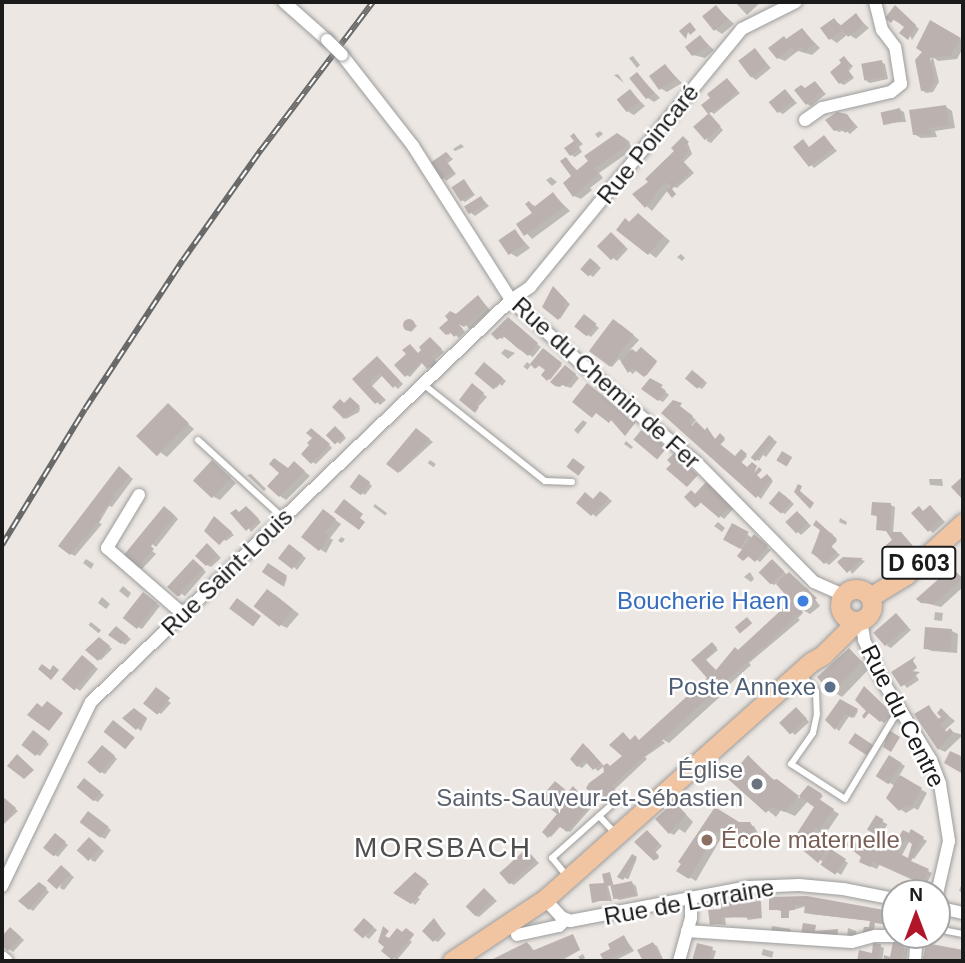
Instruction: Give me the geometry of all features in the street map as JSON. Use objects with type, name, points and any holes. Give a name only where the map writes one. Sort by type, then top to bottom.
[{"type":"main road","name":"D 603","points":[[870,597],[906,575],[963,523]]},
{"type":"main road","points":[[453,961],[545,900],[843,637],[851,613],[857,589],[870,597],[871,611],[851,613],[806,667]]},
{"type":"street","name":"Rue du Chemin de Fer","points":[[284,2],[342,55],[413,146],[511,300],[626,404],[697,463],[814,582],[851,613]]},
{"type":"street","name":"Rue Poincaré","points":[[511,300],[530,288],[742,29],[796,2]]},
{"type":"street","points":[[805,120],[822,107],[891,92],[901,84],[895,47],[882,30],[875,2]]},
{"type":"street","name":"Rue Saint-Louis","points":[[2,886],[91,702],[511,300]]},
{"type":"street","points":[[139,495],[107,548],[183,614]]},
{"type":"street","name":"Rue du Centre","points":[[851,613],[899,709],[931,760],[946,808],[949,841],[940,879]]},
{"type":"street","points":[[843,637],[863,640]]},
{"type":"street","name":"Rue de Lorraine","points":[[517,935],[559,926],[566,919],[588,919],[749,887],[799,885],[881,896]]},
{"type":"street","points":[[679,961],[687,931],[691,897]]},
{"type":"street","points":[[545,900],[566,919]]},
{"type":"street","points":[[687,931],[852,942],[881,936]]},
{"type":"street","points":[[2,957],[7,961]]},
{"type":"lane","points":[[423,384],[545,481],[572,482]]},
{"type":"lane","points":[[198,440],[283,518]]},
{"type":"lane","points":[[806,667],[818,701],[813,733],[791,764],[845,799],[899,709]]},
{"type":"lane","points":[[569,879],[552,858],[618,799]]},
{"type":"lane","points":[[599,816],[618,836]]},
{"type":"building","points":[[716,5],[728,20],[714,31],[702,16]]},
{"type":"building","points":[[895,5],[916,25],[908,40],[899,33],[904,27],[894,19],[891,23],[885,18]]},
{"type":"building","points":[[856,13],[864,24],[848,37],[843,30],[829,40],[820,28],[834,18],[840,26]]},
{"type":"building","points":[[930,20],[961,38],[950,56],[930,58],[935,80],[929,90],[921,91],[915,60],[922,52],[916,48]]},
{"type":"building","points":[[690,22],[696,30],[690,35],[688,32],[686,39],[679,31]]},
{"type":"building","points":[[802,28],[815,44],[804,52],[800,47],[795,52],[792,47],[777,59],[768,48],[784,36],[786,39]]},
{"type":"building","points":[[700,35],[709,46],[692,56],[685,47]]},
{"type":"building","points":[[755,48],[768,65],[751,77],[738,61]]},
{"type":"building","points":[[844,56],[851,65],[846,68],[852,76],[839,84],[830,72],[841,63],[839,60]]},
{"type":"building","points":[[882,60],[885,77],[864,80],[861,64]]},
{"type":"building","points":[[665,64],[677,79],[659,90],[649,76]]},
{"type":"building","points":[[637,72],[654,93],[646,99],[629,78]]},
{"type":"building","points":[[727,78],[737,90],[728,101],[708,114],[701,105],[710,98],[707,94]]},
{"type":"building","points":[[815,81],[823,91],[806,105],[794,90],[801,85],[805,88]]},
{"type":"building","points":[[630,89],[640,102],[626,112],[617,99]]},
{"type":"building","points":[[785,89],[794,100],[777,113],[769,102]]},
{"type":"building","points":[[946,105],[949,125],[929,128],[932,134],[913,135],[909,110]]},
{"type":"building","points":[[900,108],[903,121],[883,125],[881,112]]},
{"type":"building","points":[[837,112],[847,114],[855,125],[845,133],[841,128],[834,131],[825,120]]},
{"type":"building","points":[[709,113],[721,127],[705,140],[693,127]]},
{"type":"building","points":[[574,133],[580,142],[576,145],[579,149],[570,156],[564,148],[574,141],[570,136]]},
{"type":"building","points":[[617,133],[626,139],[627,146],[594,169],[598,174],[573,197],[563,183],[571,176],[560,161],[566,157],[576,171],[588,161],[584,156]]},
{"type":"building","points":[[824,135],[834,148],[809,167],[793,147],[803,139],[809,147]]},
{"type":"building","points":[[683,136],[689,142],[685,146],[689,151],[681,160],[691,171],[672,189],[676,194],[672,198],[666,190],[670,187],[665,182],[645,208],[632,194],[648,182],[645,179],[674,151],[671,148]]},
{"type":"building","points":[[446,152],[450,156],[445,160],[453,171],[441,180],[430,163]]},
{"type":"building","points":[[464,179],[473,193],[461,201],[451,187]]},
{"type":"building","points":[[553,192],[564,207],[524,236],[516,224],[532,213],[525,204],[529,201],[534,207]]},
{"type":"building","points":[[481,196],[486,204],[469,214],[464,207]]},
{"type":"building","points":[[638,213],[664,236],[648,255],[616,230],[625,218],[629,222]]},
{"type":"building","points":[[515,229],[525,244],[508,255],[498,240]]},
{"type":"building","points":[[611,232],[625,246],[611,260],[597,246]]},
{"type":"building","points":[[590,258],[598,265],[588,277],[580,269]]},
{"type":"building","points":[[553,286],[567,301],[563,306],[566,309],[558,320],[542,307]]},
{"type":"building","points":[[478,295],[487,307],[464,327],[458,324],[463,329],[454,337],[450,332],[446,335],[439,328],[448,320],[445,316],[450,311],[456,314]]},
{"type":"building","points":[[584,314],[597,324],[587,336],[574,327]]},
{"type":"building","points":[[508,317],[538,343],[528,356],[503,336],[497,340],[491,334]]},
{"type":"building","points":[[613,319],[634,335],[610,367],[589,351]]},
{"type":"building","points":[[404,320],[414,320],[414,330],[404,330]]},
{"type":"building","points":[[430,337],[442,349],[432,357],[436,361],[427,369],[421,362],[405,377],[394,365],[406,354],[402,350],[410,344],[418,353],[421,350],[419,347]]},
{"type":"building","points":[[641,347],[657,361],[644,377],[632,368],[628,373],[621,362],[632,349],[636,352]]},
{"type":"building","points":[[543,348],[562,363],[547,381],[541,375],[545,370],[538,365],[535,369],[530,364]]},
{"type":"building","points":[[377,356],[400,381],[393,388],[379,373],[369,383],[383,398],[375,404],[352,379]]},
{"type":"building","points":[[484,362],[503,378],[494,390],[474,373]]},
{"type":"building","points":[[565,365],[576,374],[566,387],[563,384],[560,387],[555,386],[550,382]]},
{"type":"building","points":[[692,370],[704,380],[697,389],[685,378]]},
{"type":"building","points":[[650,378],[663,385],[661,387],[666,391],[658,401],[641,389]]},
{"type":"building","points":[[472,383],[484,393],[476,404],[479,407],[475,413],[459,400]]},
{"type":"building","points":[[587,383],[636,422],[625,436],[611,420],[609,423],[596,413],[592,418],[572,402]]},
{"type":"building","points":[[350,397],[360,406],[344,419],[332,407],[340,399],[344,403]]},
{"type":"building","points":[[673,400],[682,403],[680,406],[693,416],[689,422],[692,426],[696,421],[705,430],[707,427],[715,439],[720,433],[725,438],[720,444],[735,456],[741,449],[747,454],[740,461],[747,467],[752,462],[757,466],[754,473],[759,467],[762,470],[757,475],[761,479],[767,474],[772,479],[756,498],[661,413]]},
{"type":"building","points":[[168,403],[189,423],[157,456],[136,436]]},
{"type":"building","points":[[335,426],[344,435],[335,444],[326,435]]},
{"type":"building","points":[[311,428],[330,444],[311,464],[301,454],[312,438],[306,433]]},
{"type":"building","points":[[416,428],[430,439],[398,473],[386,464]]},
{"type":"building","points":[[643,428],[667,448],[657,459],[633,439]]},
{"type":"building","points":[[769,435],[774,439],[755,461],[751,458]]},
{"type":"building","points":[[782,451],[792,457],[787,467],[776,460]]},
{"type":"building","points":[[674,453],[698,475],[687,487],[666,469],[671,464],[667,460]]},
{"type":"building","points":[[274,458],[288,468],[294,461],[305,471],[279,497],[267,486],[279,473],[269,464]]},
{"type":"building","points":[[573,458],[585,467],[578,476],[566,467]]},
{"type":"building","points":[[212,460],[231,478],[212,498],[193,480]]},
{"type":"building","points":[[119,466],[130,476],[113,495],[115,497],[99,516],[101,519],[70,555],[58,546]]},
{"type":"building","points":[[359,474],[370,482],[361,495],[350,487]]},
{"type":"building","points":[[963,476],[963,500],[951,487]]},
{"type":"building","points":[[706,482],[731,505],[719,518],[700,502],[695,508],[684,497],[691,490],[695,494]]},
{"type":"building","points":[[798,484],[802,486],[800,491],[814,503],[810,509],[794,492]]},
{"type":"building","points":[[600,491],[609,498],[591,516],[576,503],[585,492],[593,499]]},
{"type":"building","points":[[779,491],[791,501],[781,514],[769,503]]},
{"type":"building","points":[[344,499],[363,514],[360,518],[365,522],[359,530],[334,512]]},
{"type":"building","points":[[872,502],[891,503],[890,532],[901,532],[913,546],[898,559],[886,545],[892,540],[886,531],[876,530],[877,516],[871,515]]},
{"type":"building","points":[[930,505],[942,519],[928,532],[911,513],[919,506],[923,511]]},
{"type":"building","points":[[164,506],[175,516],[151,546],[154,549],[137,568],[123,556]]},
{"type":"building","points":[[246,506],[259,519],[246,531],[230,513],[236,509],[239,512]]},
{"type":"building","points":[[323,509],[336,519],[325,533],[328,535],[326,542],[319,551],[301,537]]},
{"type":"building","points":[[797,511],[808,523],[796,534],[785,522]]},
{"type":"building","points":[[214,516],[232,532],[219,545],[204,531]]},
{"type":"building","points":[[816,520],[837,539],[831,546],[837,552],[824,564],[812,552],[820,530],[813,525]]},
{"type":"building","points":[[732,523],[749,532],[740,549],[723,540]]},
{"type":"building","points":[[754,534],[768,546],[755,562],[748,556],[743,561],[737,556]]},
{"type":"building","points":[[207,543],[218,555],[206,566],[195,556]]},
{"type":"building","points":[[289,544],[303,555],[292,569],[278,558]]},
{"type":"building","points":[[843,557],[863,558],[847,573],[837,562]]},
{"type":"building","points":[[193,559],[204,569],[183,589],[180,596],[177,596],[167,587]]},
{"type":"building","points":[[772,559],[784,571],[771,584],[759,572]]},
{"type":"building","points":[[268,563],[287,576],[281,585],[262,572]]},
{"type":"building","points":[[952,567],[962,579],[934,604],[921,603],[916,599]]},
{"type":"building","points":[[789,572],[817,598],[612,786],[616,791],[604,802],[596,800],[586,788],[604,772],[603,766],[607,763],[610,766],[622,756],[609,745],[623,732],[630,740],[635,735],[639,740],[707,678],[691,660],[712,642],[717,648],[705,659],[716,670],[735,647],[738,650],[791,601],[776,584]]},
{"type":"building","points":[[267,589],[293,609],[279,627],[253,606]]},
{"type":"building","points":[[143,592],[157,603],[137,629],[123,618]]},
{"type":"building","points":[[237,598],[261,616],[253,626],[229,608]]},
{"type":"building","points":[[896,613],[908,627],[885,646],[873,633]]},
{"type":"building","points":[[747,617],[752,623],[740,633],[735,627]]},
{"type":"building","points":[[116,626],[128,636],[121,644],[108,635]]},
{"type":"building","points":[[925,627],[952,629],[950,651],[923,649]]},
{"type":"building","points":[[99,637],[110,646],[98,661],[85,650]]},
{"type":"building","points":[[849,648],[862,662],[832,694],[817,677]]},
{"type":"building","points":[[82,655],[95,666],[74,690],[61,680]]},
{"type":"building","points":[[916,656],[913,661],[917,667],[912,671],[920,672],[901,687],[891,672]]},
{"type":"building","points":[[42,664],[50,670],[53,665],[59,670],[51,680],[38,669]]},
{"type":"building","points":[[864,686],[890,711],[880,722],[869,713],[864,719],[862,716],[866,711],[855,700]]},
{"type":"building","points":[[156,687],[170,698],[157,715],[143,704]]},
{"type":"building","points":[[840,699],[858,709],[852,718],[845,714],[835,730],[825,720]]},
{"type":"building","points":[[47,701],[63,713],[49,731],[27,715],[37,703],[42,707]]},
{"type":"building","points":[[929,705],[937,720],[941,717],[937,713],[941,708],[949,716],[940,725],[946,732],[950,728],[953,732],[938,750],[914,714]]},
{"type":"building","points":[[796,707],[807,719],[790,734],[779,723]]},
{"type":"building","points":[[134,708],[147,718],[136,730],[122,718]]},
{"type":"building","points":[[113,720],[135,738],[125,749],[104,732]]},
{"type":"building","points":[[33,730],[47,741],[35,756],[21,745]]},
{"type":"building","points":[[889,730],[900,737],[891,752],[883,747]]},
{"type":"building","points":[[855,733],[873,745],[867,755],[848,743]]},
{"type":"building","points":[[583,743],[601,763],[593,770],[584,760],[577,767],[570,759]]},
{"type":"building","points":[[102,745],[115,756],[100,774],[87,763]]},
{"type":"building","points":[[950,751],[963,757],[963,774],[944,763]]},
{"type":"building","points":[[17,754],[34,770],[24,779],[7,766]]},
{"type":"building","name":"Église Saints-Sauveur-et-Sébastien","points":[[748,755],[773,780],[777,779],[799,796],[785,812],[771,807],[766,813],[728,779]]},
{"type":"building","points":[[889,755],[902,763],[888,784],[876,776]]},
{"type":"building","points":[[900,775],[922,788],[911,807],[907,805],[899,811],[886,798]]},
{"type":"building","points":[[84,778],[101,792],[94,801],[76,787]]},
{"type":"building","points":[[555,781],[568,792],[573,786],[590,805],[567,832],[559,826],[548,838],[542,832],[557,814],[539,800]]},
{"type":"building","points":[[808,785],[822,794],[819,799],[834,809],[819,830],[815,828],[812,834],[830,845],[818,863],[792,841],[814,807],[799,796]]},
{"type":"building","points":[[2,796],[16,808],[2,825]]},
{"type":"building","points":[[674,802],[686,814],[669,834],[655,819]]},
{"type":"building","points":[[715,807],[739,822],[750,822],[756,832],[750,841],[739,841],[732,828],[727,837],[717,831],[689,879],[676,871],[681,864],[678,862]]},
{"type":"building","points":[[88,811],[109,827],[100,838],[80,822]]},
{"type":"building","points":[[876,815],[884,820],[875,834],[867,829]]},
{"type":"building","points":[[911,829],[924,837],[911,861],[929,869],[924,879],[911,879],[873,862],[870,867],[859,862],[861,857],[846,845],[849,841],[859,844],[863,837],[890,850],[903,830],[909,833]],"holes":[[[905,839],[912,844],[908,858],[898,853]]]},
{"type":"building","points":[[647,830],[659,843],[653,849],[659,856],[654,861],[634,842]]},
{"type":"building","points":[[55,833],[66,842],[54,857],[43,848]]},
{"type":"building","points":[[89,837],[101,848],[88,861],[77,850]]},
{"type":"building","points":[[526,849],[536,860],[509,884],[499,873]]},
{"type":"building","points":[[831,849],[846,859],[835,875],[820,865]]},
{"type":"building","points":[[632,854],[637,857],[623,880],[617,877]]},
{"type":"building","points":[[61,865],[71,874],[57,889],[47,881]]},
{"type":"building","points":[[415,872],[427,881],[419,892],[422,893],[411,904],[393,893]]},
{"type":"building","points":[[610,872],[613,885],[606,886],[608,899],[592,903],[589,884],[604,883],[602,874]]},
{"type":"building","points":[[632,881],[635,895],[613,899],[610,886]]},
{"type":"building","points":[[39,882],[47,888],[29,910],[18,901]]},
{"type":"building","points":[[484,888],[494,898],[476,916],[466,906]]},
{"type":"building","points":[[807,896],[881,909],[881,923],[874,922],[873,932],[862,935],[864,927],[869,927],[870,921],[804,913],[805,905],[795,905],[795,910],[788,910],[788,918],[781,918],[781,910],[769,910],[769,897]]},
{"type":"building","points":[[760,898],[761,918],[722,917],[722,923],[710,925],[708,910],[721,909],[720,903]]},
{"type":"building","points":[[364,918],[374,927],[363,939],[353,930]]},
{"type":"building","points":[[434,918],[443,931],[433,942],[422,931]]},
{"type":"building","points":[[803,923],[816,925],[815,931],[838,929],[837,939],[801,934]]},
{"type":"building","points":[[383,926],[389,931],[385,936],[389,938],[397,928],[402,932],[406,928],[414,934],[392,960],[381,951],[384,947],[378,942]]},
{"type":"building","points":[[10,927],[21,937],[8,951],[2,946],[2,936]]},
{"type":"building","points":[[573,934],[580,950],[554,961],[537,961],[535,958],[528,961],[489,961],[527,942],[532,951]]},
{"type":"building","points":[[624,935],[631,949],[604,961],[600,954],[610,949],[608,944]]},
{"type":"building","points":[[653,942],[661,959],[643,961],[637,950]]},
{"type":"building","points":[[697,943],[713,947],[709,961],[692,961]]},
{"type":"building","points":[[873,943],[881,944],[878,961],[857,961],[859,950],[872,953]]},
{"type":"building","points":[[892,949],[904,949],[902,961],[883,961],[884,955],[890,957]]},
{"type":"building","points":[[925,949],[963,950],[963,961],[923,959]]},
{"type":"railway","points":[[2,545],[85,409],[183,260],[261,150],[373,2]]},
{"type":"place","name":"Boucherie Haen","points":[[803,601]]},
{"type":"place","name":"Poste Annexe","points":[[830,687]]},
{"type":"place","name":"Église Saints-Sauveur-et-Sébastien","points":[[757,784]]},
{"type":"place","name":"École maternelle","points":[[707,840]]},
{"type":"district","name":"MORSBACH","points":[[443,848]]}]
